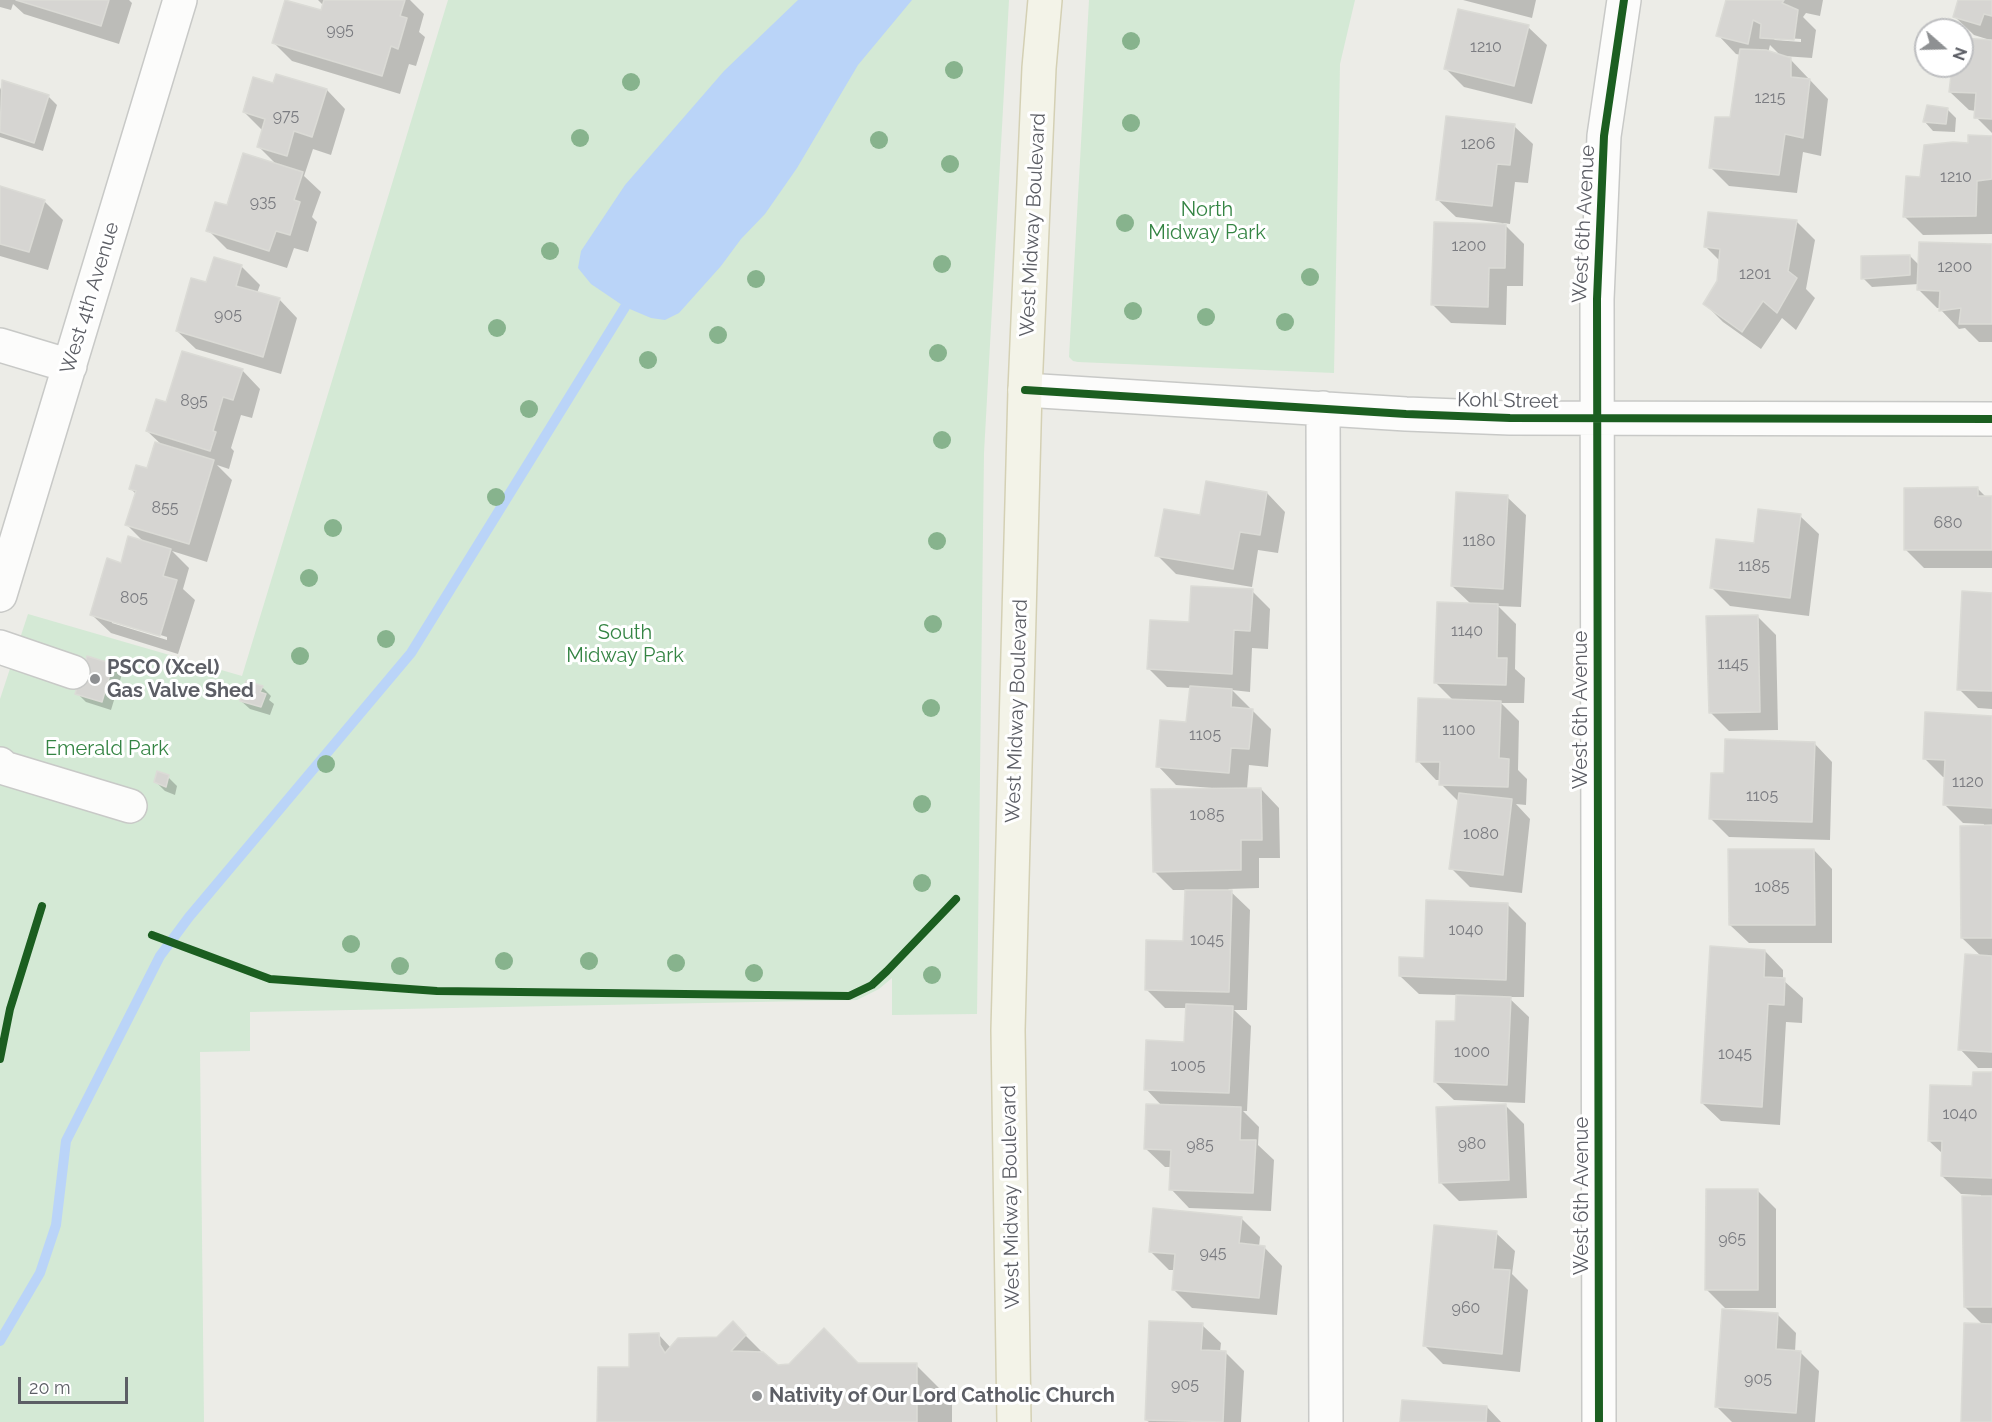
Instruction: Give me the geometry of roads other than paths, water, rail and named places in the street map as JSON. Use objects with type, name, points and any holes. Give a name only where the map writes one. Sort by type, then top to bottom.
[{"type":"main road","name":"West Midway Boulevard","points":[[1014,1422],[1008,1030],[1025,390],[1039,80],[1045,0]]},
{"type":"street","name":"West 4th Avenue","points":[[0,595],[180,0]]},
{"type":"street","name":"West 6th Avenue","points":[[1599,1422],[1597,299],[1604,136],[1624,0]]},
{"type":"street","points":[[0,345],[70,366]]},
{"type":"street","name":"Kohl Street","points":[[1025,390],[1406,414],[1597,419],[1992,419]]},
{"type":"street","points":[[1323,408],[1326,1422]]},
{"type":"street","points":[[0,647],[73,672]]},
{"type":"street","points":[[0,764],[4,768],[130,806]]},
{"type":"water","points":[[798,0],[912,0],[858,65],[797,168],[765,214],[679,313],[665,320],[651,318],[625,307],[591,284],[578,268],[581,251],[625,185],[724,71]]},
{"type":"waterway","points":[[0,1341],[40,1273],[56,1225],[66,1141],[160,956],[189,917],[411,653],[625,307]]},
{"type":"place","name":"PSCO (Xcel) Gas Valve Shed","points":[[95,679]]},
{"type":"place","name":"Nativity of Our Lord Catholic Church","points":[[757,1396]]},
{"type":"park label","name":"North Midway Park","points":[[1207,222]]},
{"type":"park label","name":"South Midway Park","points":[[625,644]]},
{"type":"park label","name":"Emerald Park","points":[[107,749]]}]
